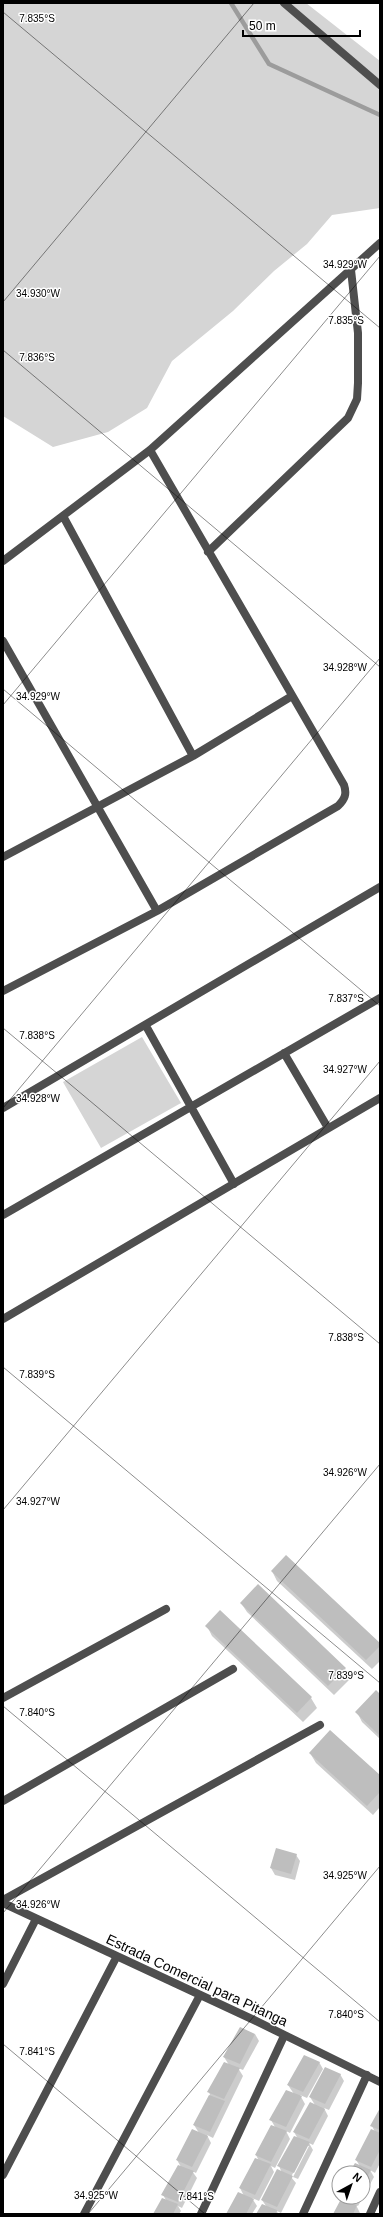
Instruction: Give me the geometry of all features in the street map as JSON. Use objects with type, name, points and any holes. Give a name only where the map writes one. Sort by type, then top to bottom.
[{"type":"street","points":[[284,3],[380,85]]},
{"type":"street","points":[[3,561],[150,450],[380,243]]},
{"type":"street","points":[[208,552],[348,418],[357,399],[358,383],[358,333],[351,270]]},
{"type":"street","points":[[3,991],[157,911],[338,806],[344,800],[346,792],[344,785],[150,450]]},
{"type":"street","points":[[63,516],[193,756]]},
{"type":"street","points":[[3,641],[98,805],[157,911]]},
{"type":"street","points":[[3,857],[98,805],[193,756],[292,696]]},
{"type":"street","points":[[3,1108],[146,1026],[380,888]]},
{"type":"street","points":[[3,1215],[380,998]]},
{"type":"street","points":[[146,1026],[234,1184]]},
{"type":"street","points":[[284,1053],[328,1128]]},
{"type":"street","points":[[3,1319],[380,1098]]},
{"type":"street","points":[[3,1698],[166,1609]]},
{"type":"street","points":[[3,1801],[233,1669]]},
{"type":"street","points":[[3,1902],[320,1725]]},
{"type":"street","name":"Estrada Comercial para Pitanga","points":[[3,1902],[380,2082]]},
{"type":"street","points":[[3,1984],[36,1919]]},
{"type":"street","points":[[3,2175],[117,1956]]},
{"type":"street","points":[[84,2214],[200,1995]]},
{"type":"street","points":[[201,2214],[284,2036]]},
{"type":"street","points":[[303,2214],[367,2075]]},
{"type":"street","points":[[370,2214],[378,2204],[380,2192]]},
{"type":"shaded area","points":[[3,3],[306,3],[380,61],[380,208],[332,215],[307,244],[274,271],[233,311],[172,361],[147,408],[108,432],[53,447],[3,416]]},
{"type":"shaded area","points":[[142,1037],[181,1103],[101,1148],[63,1082]]},
{"type":"building","points":[[286,1555],[380,1643],[380,1646],[366,1660],[271,1571]]},
{"type":"building","points":[[258,1584],[346,1668],[328,1686],[240,1603]]},
{"type":"building","points":[[220,1610],[312,1697],[297,1713],[205,1626]]},
{"type":"building","points":[[376,1690],[380,1694],[380,1736],[355,1712]]},
{"type":"building","points":[[330,1730],[380,1775],[380,1792],[367,1806],[309,1753]]},
{"type":"building","points":[[276,1848],[297,1854],[291,1874],[270,1868]]},
{"type":"building","points":[[240,2027],[255,2034],[240,2064],[223,2057]]},
{"type":"building","points":[[304,2055],[320,2062],[303,2092],[287,2085]]},
{"type":"building","points":[[224,2062],[240,2068],[224,2099],[207,2092]]},
{"type":"building","points":[[325,2067],[341,2074],[325,2104],[309,2097]]},
{"type":"building","points":[[286,2090],[302,2096],[286,2127],[269,2120]]},
{"type":"building","points":[[209,2095],[225,2101],[210,2132],[193,2125]]},
{"type":"building","points":[[310,2102],[325,2109],[309,2139],[293,2132]]},
{"type":"building","points":[[380,2108],[380,2130],[370,2126]]},
{"type":"building","points":[[271,2125],[287,2131],[271,2162],[255,2155]]},
{"type":"building","points":[[192,2129],[208,2136],[192,2167],[176,2160]]},
{"type":"building","points":[[371,2129],[380,2133],[380,2150],[371,2167],[371,2165],[366,2165],[355,2160]]},
{"type":"building","points":[[294,2136],[310,2142],[294,2173],[277,2166]]},
{"type":"building","points":[[255,2158],[271,2164],[255,2195],[239,2188]]},
{"type":"building","points":[[178,2165],[194,2171],[178,2202],[161,2195]]},
{"type":"building","points":[[277,2169],[293,2176],[277,2207],[261,2200]]},
{"type":"building","points":[[238,2192],[254,2199],[246,2214],[226,2214]]},
{"type":"building","points":[[162,2198],[178,2204],[173,2214],[153,2214]]},
{"type":"building","points":[[262,2204],[277,2210],[276,2214],[256,2214]]},
{"type":"building","points":[[338,2205],[357,2205],[353,2214],[333,2214]]},
{"type":"waterway","points":[[231,3],[269,64],[380,115]]}]
